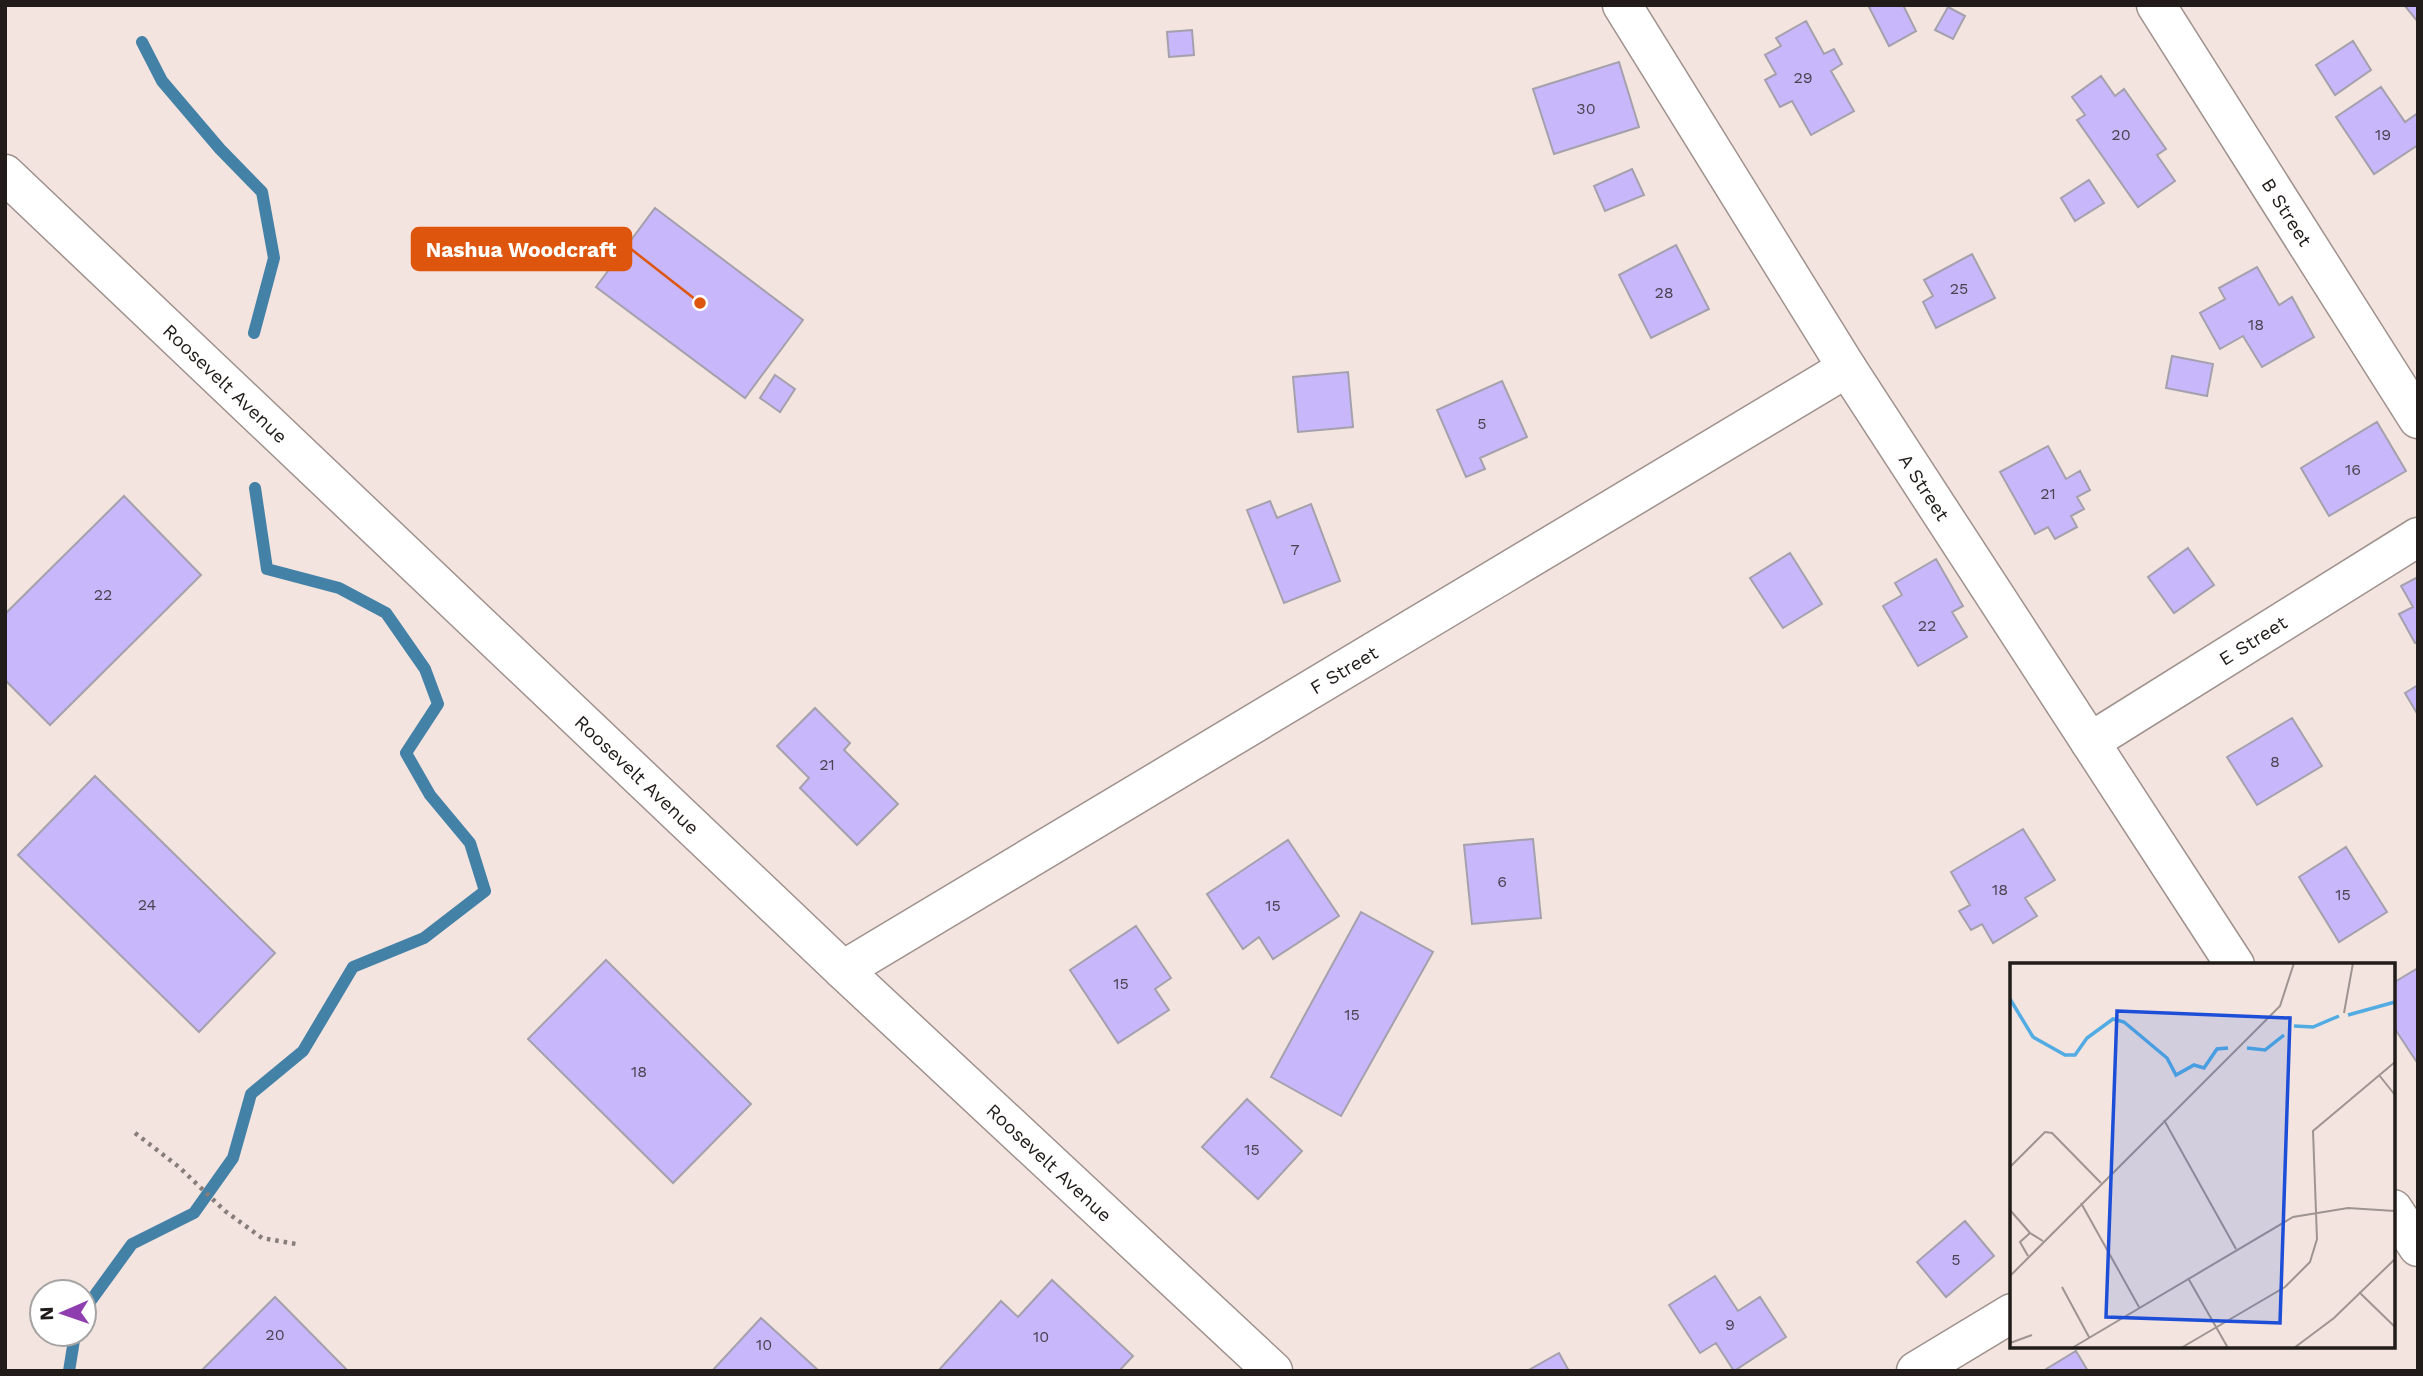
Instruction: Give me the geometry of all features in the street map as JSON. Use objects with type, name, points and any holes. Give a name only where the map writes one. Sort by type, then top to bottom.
[{"type":"street","name":"A Street","points":[[1622,5],[1847,368],[2234,963]]},
{"type":"street","name":"B Street","points":[[2156,5],[2418,419]]},
{"type":"street","name":"Roosevelt Avenue","points":[[5,174],[843,970],[1273,1371]]},
{"type":"street","name":"F Street","points":[[843,970],[1847,368]]},
{"type":"street","name":"E Street","points":[[2090,742],[2418,537]]},
{"type":"street","points":[[2395,1212],[2418,1247]]},
{"type":"street","points":[[1916,1371],[2010,1314]]},
{"type":"path","points":[[135,1133],[179,1167],[225,1211],[262,1238],[296,1244]]},
{"type":"building","points":[[1868,5],[1903,5],[1916,31],[1889,46]]},
{"type":"building","points":[[2418,5],[2418,22],[2405,6]]},
{"type":"building","points":[[1948,7],[1965,16],[1953,39],[1935,30]]},
{"type":"building","points":[[1806,21],[1824,54],[1834,49],[1842,64],[1831,71],[1854,111],[1811,135],[1792,101],[1780,107],[1765,80],[1776,74],[1765,55],[1781,46],[1776,38]]},
{"type":"building","points":[[1192,30],[1194,55],[1169,57],[1167,32]]},
{"type":"building","points":[[2353,41],[2371,70],[2335,95],[2316,65]]},
{"type":"building","points":[[1619,62],[1639,127],[1554,154],[1533,89]]},
{"type":"building","points":[[2101,76],[2115,96],[2124,89],[2166,149],[2157,155],[2175,181],[2138,207],[2077,120],[2085,115],[2072,97]]},
{"type":"building","points":[[2381,87],[2405,122],[2418,113],[2418,145],[2374,174],[2336,117]]},
{"type":"building","points":[[1632,169],[1644,195],[1605,211],[1594,186]]},
{"type":"building","points":[[2089,180],[2104,203],[2075,221],[2061,198]]},
{"type":"building","points":[[655,208],[803,320],[745,398],[596,287]]},
{"type":"building","points":[[1676,245],[1709,309],[1651,338],[1619,275]]},
{"type":"building","points":[[1972,254],[1995,298],[1936,328],[1923,302],[1933,296],[1924,280]]},
{"type":"building","points":[[2257,267],[2279,305],[2292,297],[2314,337],[2262,367],[2243,336],[2220,349],[2200,313],[2225,299],[2219,288]]},
{"type":"building","points":[[2172,356],[2213,364],[2207,396],[2166,388]]},
{"type":"building","points":[[1348,372],[1353,427],[1298,432],[1293,377]]},
{"type":"building","points":[[775,375],[795,389],[780,412],[760,398]]},
{"type":"building","points":[[1502,381],[1527,437],[1480,458],[1485,469],[1466,477],[1437,410]]},
{"type":"building","points":[[2377,422],[2406,471],[2329,516],[2301,468]]},
{"type":"building","points":[[2048,446],[2066,479],[2080,471],[2090,490],[2077,497],[2084,509],[2071,516],[2077,527],[2055,539],[2048,527],[2035,534],[2000,472]]},
{"type":"building","points":[[124,496],[201,575],[50,725],[5,680],[5,614]]},
{"type":"building","points":[[1270,501],[1277,518],[1311,504],[1340,581],[1284,603],[1247,510]]},
{"type":"building","points":[[2188,548],[2214,585],[2174,613],[2148,577]]},
{"type":"building","points":[[1790,553],[1822,604],[1783,628],[1750,578]]},
{"type":"building","points":[[1936,559],[1963,606],[1952,612],[1967,637],[1918,666],[1883,606],[1902,595],[1895,583]]},
{"type":"building","points":[[2418,577],[2418,642],[2415,643],[2399,614],[2413,607],[2401,586]]},
{"type":"building","points":[[2418,685],[2418,715],[2405,693]]},
{"type":"building","points":[[815,708],[850,743],[844,750],[898,804],[857,845],[800,788],[809,778],[777,746]]},
{"type":"building","points":[[2292,718],[2322,766],[2257,805],[2227,757]]},
{"type":"building","points":[[95,776],[275,953],[199,1032],[18,855]]},
{"type":"building","points":[[2023,829],[2055,880],[2025,898],[2037,916],[1993,943],[1982,924],[1971,930],[1959,911],[1970,905],[1951,872]]},
{"type":"building","points":[[1533,839],[1541,918],[1472,924],[1464,845]]},
{"type":"building","points":[[1288,840],[1339,916],[1273,959],[1259,937],[1243,949],[1207,894]]},
{"type":"building","points":[[2346,847],[2387,912],[2339,942],[2299,877]]},
{"type":"building","points":[[1361,912],[1433,952],[1341,1116],[1271,1077]]},
{"type":"building","points":[[1136,926],[1171,978],[1155,989],[1169,1010],[1118,1043],[1070,970]]},
{"type":"building","points":[[606,960],[751,1104],[673,1183],[528,1039]]},
{"type":"building","points":[[2418,968],[2418,1064],[2395,1029],[2395,982]]},
{"type":"building","points":[[1247,1099],[1302,1151],[1258,1199],[1202,1147]]},
{"type":"building","points":[[1965,1221],[1994,1256],[1946,1297],[1917,1262]]},
{"type":"building","points":[[1715,1276],[1738,1311],[1760,1297],[1786,1337],[1734,1371],[1716,1343],[1700,1353],[1669,1305]]},
{"type":"building","points":[[1052,1280],[1133,1356],[1119,1371],[938,1371],[1001,1301],[1018,1317]]},
{"type":"building","points":[[275,1297],[348,1371],[201,1371]]},
{"type":"building","points":[[761,1318],[819,1371],[712,1371]]},
{"type":"building","points":[[2076,1351],[2088,1371],[2043,1371]]},
{"type":"building","points":[[1559,1353],[1569,1371],[1527,1371]]},
{"type":"waterway","points":[[142,42],[162,81],[220,149],[262,192],[274,258],[254,333]]},
{"type":"waterway","points":[[98,1291],[132,1244],[194,1213],[233,1158],[251,1094],[303,1051],[353,967],[424,938],[485,891],[470,843],[430,795],[406,753],[438,704],[425,669],[386,613],[339,588],[267,569],[255,488]]},
{"type":"waterway","points":[[69,1371],[73,1348]]},
{"type":"place","name":"Nashua Woodcraft","points":[[700,303]]}]
